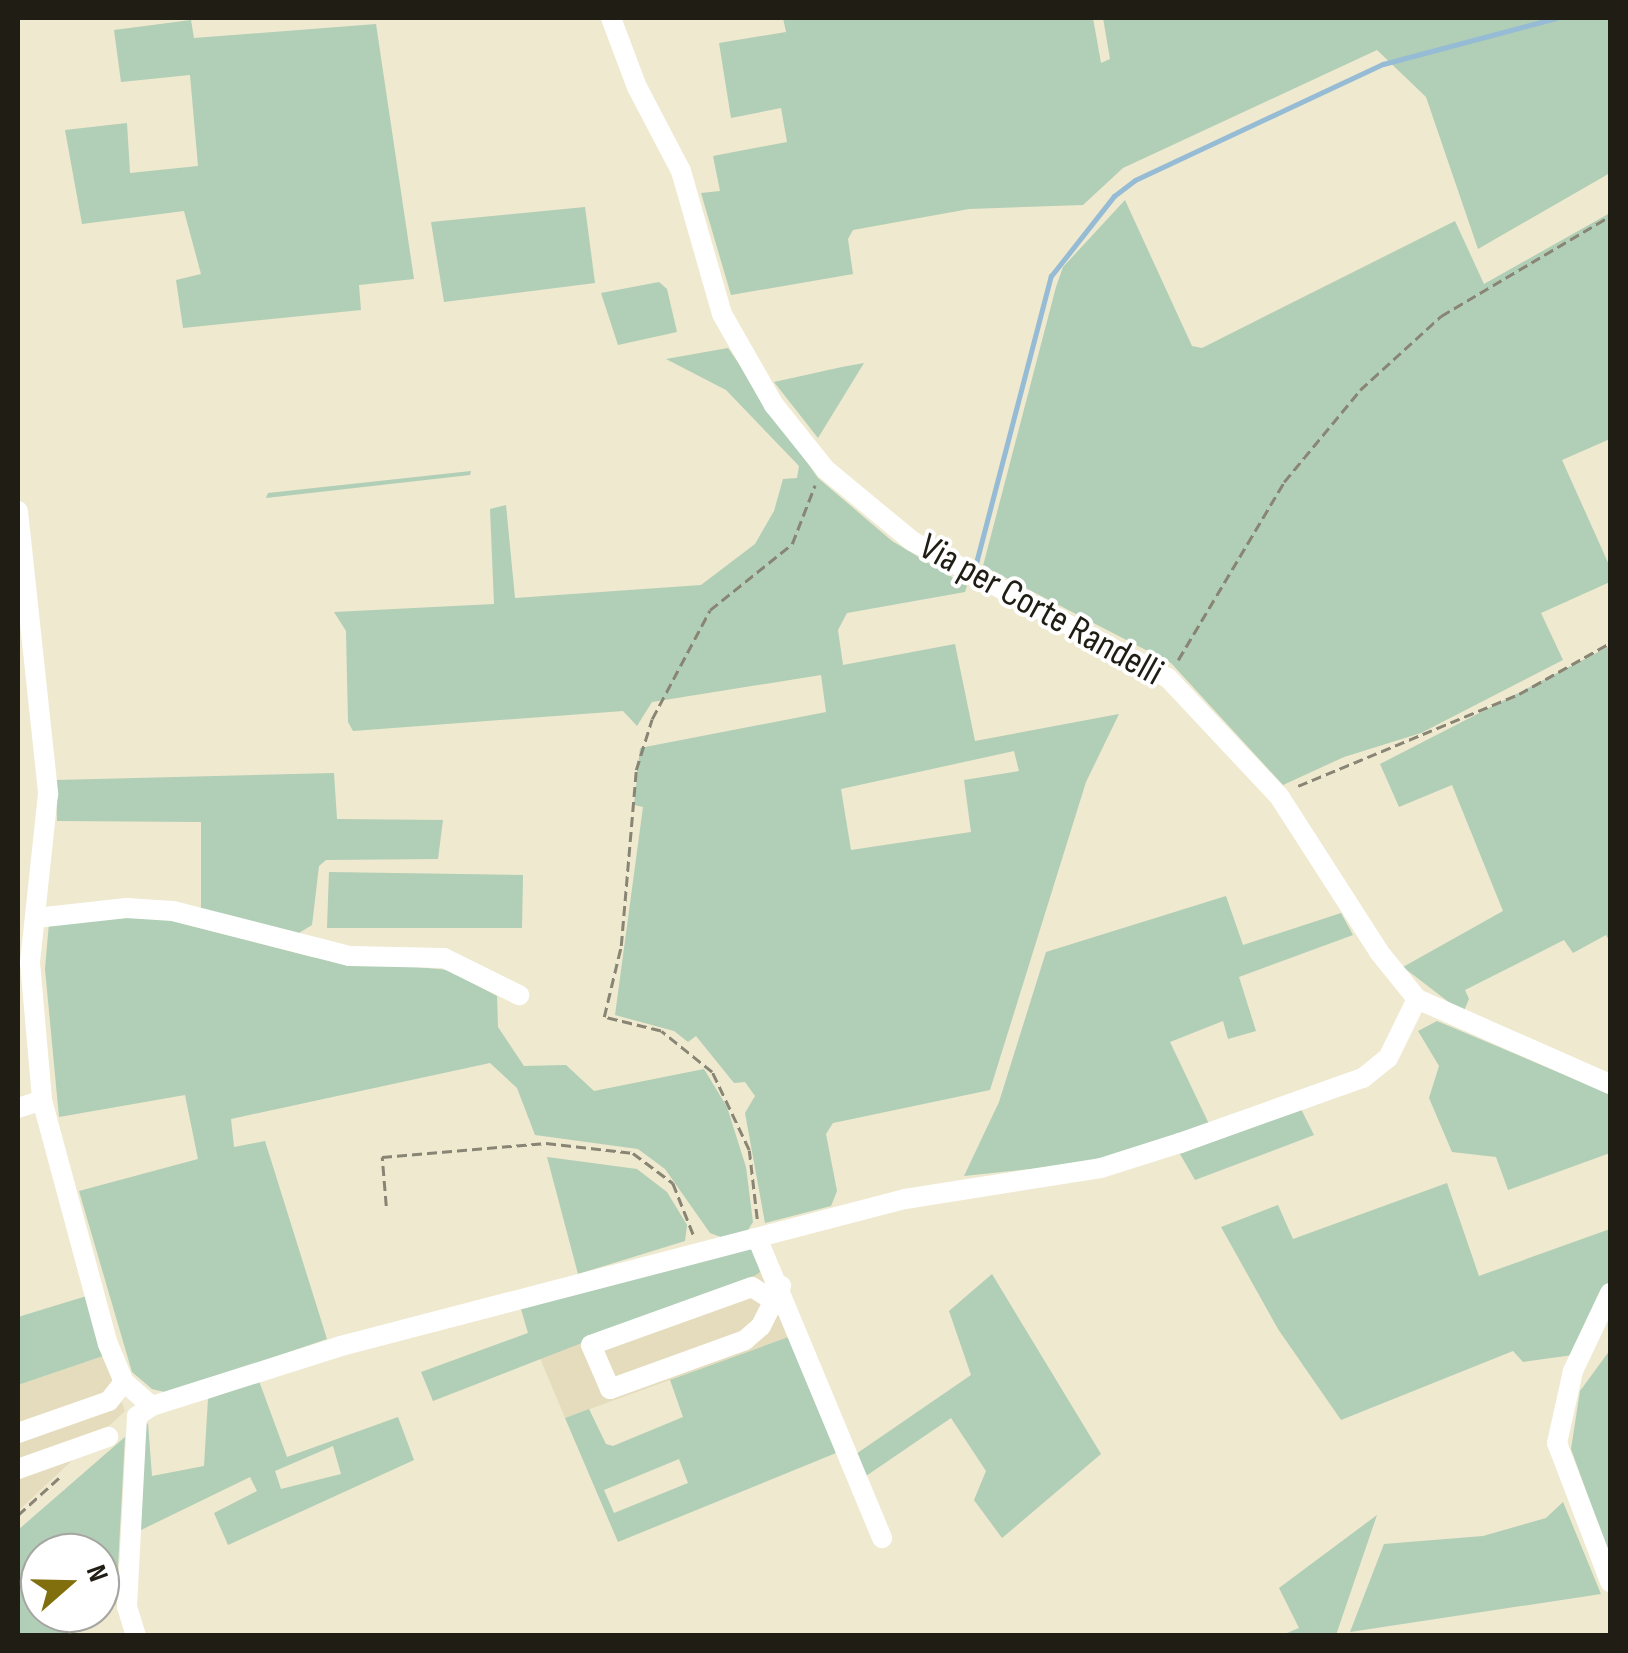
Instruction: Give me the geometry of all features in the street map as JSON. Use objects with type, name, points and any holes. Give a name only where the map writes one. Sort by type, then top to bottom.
[{"type":"street","name":"Via per Corte Randelli","points":[[611,18],[637,88],[681,171],[728,324],[774,405],[825,469],[912,541],[1168,678],[1279,796],[1378,952],[1416,999],[1610,1084]]},
{"type":"street","points":[[18,512],[48,794],[30,962],[42,1100],[124,1382],[152,1406]]},
{"type":"street","points":[[36,918],[126,908],[173,911],[349,956],[444,958],[519,995]]},
{"type":"street","points":[[136,1636],[128,1607],[138,1416],[152,1406],[341,1346],[906,1199],[1102,1168],[1333,1091],[1388,1058],[1416,999]]},
{"type":"street","points":[[18,1108],[42,1100]]},
{"type":"street","points":[[758,1240],[776,1293],[882,1538]]},
{"type":"street","points":[[752,1287],[776,1293],[761,1326],[745,1340],[610,1389],[592,1345],[752,1287]]},
{"type":"street","points":[[1610,1293],[1573,1371],[1557,1443],[1610,1582]]},
{"type":"street","points":[[18,1433],[109,1401],[124,1382]]},
{"type":"street","points":[[18,1469],[108,1436]]},
{"type":"path","points":[[1168,678],[1284,482],[1360,390],[1441,316],[1610,216]]},
{"type":"path","points":[[758,1240],[749,1150],[712,1072],[661,1032],[604,1017],[620,946],[636,770],[652,719],[710,610],[792,544],[825,469]]},
{"type":"path","points":[[1279,796],[1502,701],[1610,644]]},
{"type":"path","points":[[386,1206],[382,1157],[546,1143],[633,1153],[673,1184],[700,1254]]},
{"type":"shaded area","points":[[768,1266],[794,1335],[565,1418],[540,1358]]},
{"type":"shaded area","points":[[106,1355],[125,1411],[18,1511],[18,1385]]},
{"type":"green space","points":[[783,18],[1093,18],[1101,63],[1110,59],[1103,18],[1610,18],[1610,173],[1478,249],[1426,97],[1377,50],[1123,168],[1083,205],[969,209],[853,230],[848,239],[853,274],[731,295],[701,193],[720,191],[713,156],[787,142],[781,108],[731,118],[719,43],[786,32]]},
{"type":"green space","points":[[191,20],[194,38],[376,24],[414,279],[359,285],[361,310],[183,328],[176,280],[201,274],[184,211],[82,224],[65,130],[127,123],[130,173],[198,166],[190,75],[121,82],[114,30]]},
{"type":"green space","points":[[1125,200],[1192,346],[1202,348],[1455,221],[1484,284],[1610,213],[1610,439],[1562,460],[1610,567],[1610,582],[1541,613],[1563,660],[1421,733],[1344,757],[1283,785],[1171,663],[983,566],[1063,267]]},
{"type":"green space","points":[[585,207],[595,283],[444,302],[431,222]]},
{"type":"green space","points":[[659,282],[667,289],[677,332],[618,345],[601,293]]},
{"type":"green space","points":[[728,348],[818,478],[892,541],[967,586],[965,592],[847,613],[838,630],[843,665],[955,644],[975,741],[1119,714],[1086,782],[990,1090],[833,1123],[826,1134],[837,1191],[831,1206],[765,1223],[745,1113],[755,1096],[745,1082],[734,1083],[696,1036],[688,1042],[674,1031],[615,1015],[643,807],[634,805],[640,748],[826,712],[821,675],[652,702],[637,726],[623,711],[353,731],[348,722],[346,631],[334,612],[494,604],[490,509],[506,505],[515,598],[701,585],[755,544],[774,511],[783,479],[797,478],[799,466],[726,390],[666,359]],"holes":[[[1014,751],[1019,771],[964,780],[971,832],[851,850],[841,789]]]},
{"type":"green space","points":[[864,363],[818,438],[774,382],[842,367]]},
{"type":"green space","points":[[471,471],[470,475],[266,498],[268,493]]},
{"type":"green space","points":[[1610,646],[1610,942],[1606,935],[1573,953],[1564,940],[1465,990],[1469,999],[1463,1013],[1403,967],[1503,911],[1452,785],[1399,807],[1380,764]]},
{"type":"green space","points":[[334,773],[337,819],[443,820],[438,859],[326,860],[319,866],[312,925],[294,936],[201,909],[201,822],[57,821],[56,780]]},
{"type":"green space","points":[[329,872],[523,875],[522,928],[327,928]]},
{"type":"green space","points":[[1226,896],[1243,945],[1341,913],[1353,935],[1239,977],[1256,1031],[1228,1039],[1223,1021],[1170,1042],[1209,1124],[1095,1162],[964,1176],[999,1102],[1046,952]]},
{"type":"green space","points":[[153,916],[312,957],[448,970],[497,996],[498,1027],[524,1066],[566,1065],[594,1091],[704,1069],[727,1107],[746,1167],[753,1222],[744,1236],[729,1240],[710,1233],[665,1169],[638,1149],[535,1135],[517,1088],[490,1063],[231,1119],[234,1147],[265,1141],[327,1339],[169,1393],[152,1389],[132,1372],[79,1191],[198,1159],[185,1095],[59,1117],[45,969],[49,923]]},
{"type":"green space","points":[[1437,1021],[1610,1094],[1610,1153],[1508,1190],[1496,1157],[1452,1152],[1429,1098],[1439,1066],[1418,1031]]},
{"type":"green space","points":[[1301,1109],[1314,1135],[1195,1180],[1180,1154]]},
{"type":"green space","points":[[547,1157],[637,1169],[667,1192],[687,1225],[685,1241],[578,1274]]},
{"type":"green space","points":[[1447,1183],[1479,1276],[1610,1229],[1610,1282],[1573,1355],[1523,1362],[1513,1351],[1341,1420],[1278,1329],[1221,1227],[1278,1205],[1293,1239]]},
{"type":"green space","points":[[752,1246],[768,1266],[756,1275],[433,1401],[421,1372],[528,1333],[521,1309]]},
{"type":"green space","points":[[992,1274],[1101,1454],[1002,1538],[974,1500],[986,1471],[951,1418],[863,1478],[856,1454],[971,1375],[949,1311]]},
{"type":"green space","points":[[90,1295],[106,1355],[18,1385],[18,1317]]},
{"type":"green space","points":[[794,1335],[836,1453],[618,1542],[565,1418],[589,1409],[606,1444],[613,1446],[683,1417],[670,1380]],"holes":[[[679,1459],[688,1483],[614,1513],[604,1490]]]},
{"type":"green space","points":[[1610,1350],[1610,1557],[1571,1449],[1580,1391]]},
{"type":"green space","points":[[259,1381],[287,1457],[398,1417],[414,1460],[228,1545],[214,1513],[257,1491],[250,1477],[139,1531],[140,1431],[148,1423],[152,1476],[204,1466],[208,1399]],"holes":[[[333,1446],[341,1474],[281,1489],[275,1471]]]},
{"type":"green space","points":[[125,1437],[120,1533],[20,1533],[20,1633],[75,1633],[18,1635],[18,1530]]},
{"type":"green space","points":[[1563,1502],[1601,1594],[1350,1632],[1384,1544],[1483,1536],[1546,1518]]},
{"type":"green space","points":[[1377,1515],[1336,1635],[1282,1635],[1299,1628],[1279,1588]]},
{"type":"waterway","points":[[976,563],[1051,276],[1114,196],[1135,180],[1383,64],[1556,18]]}]
